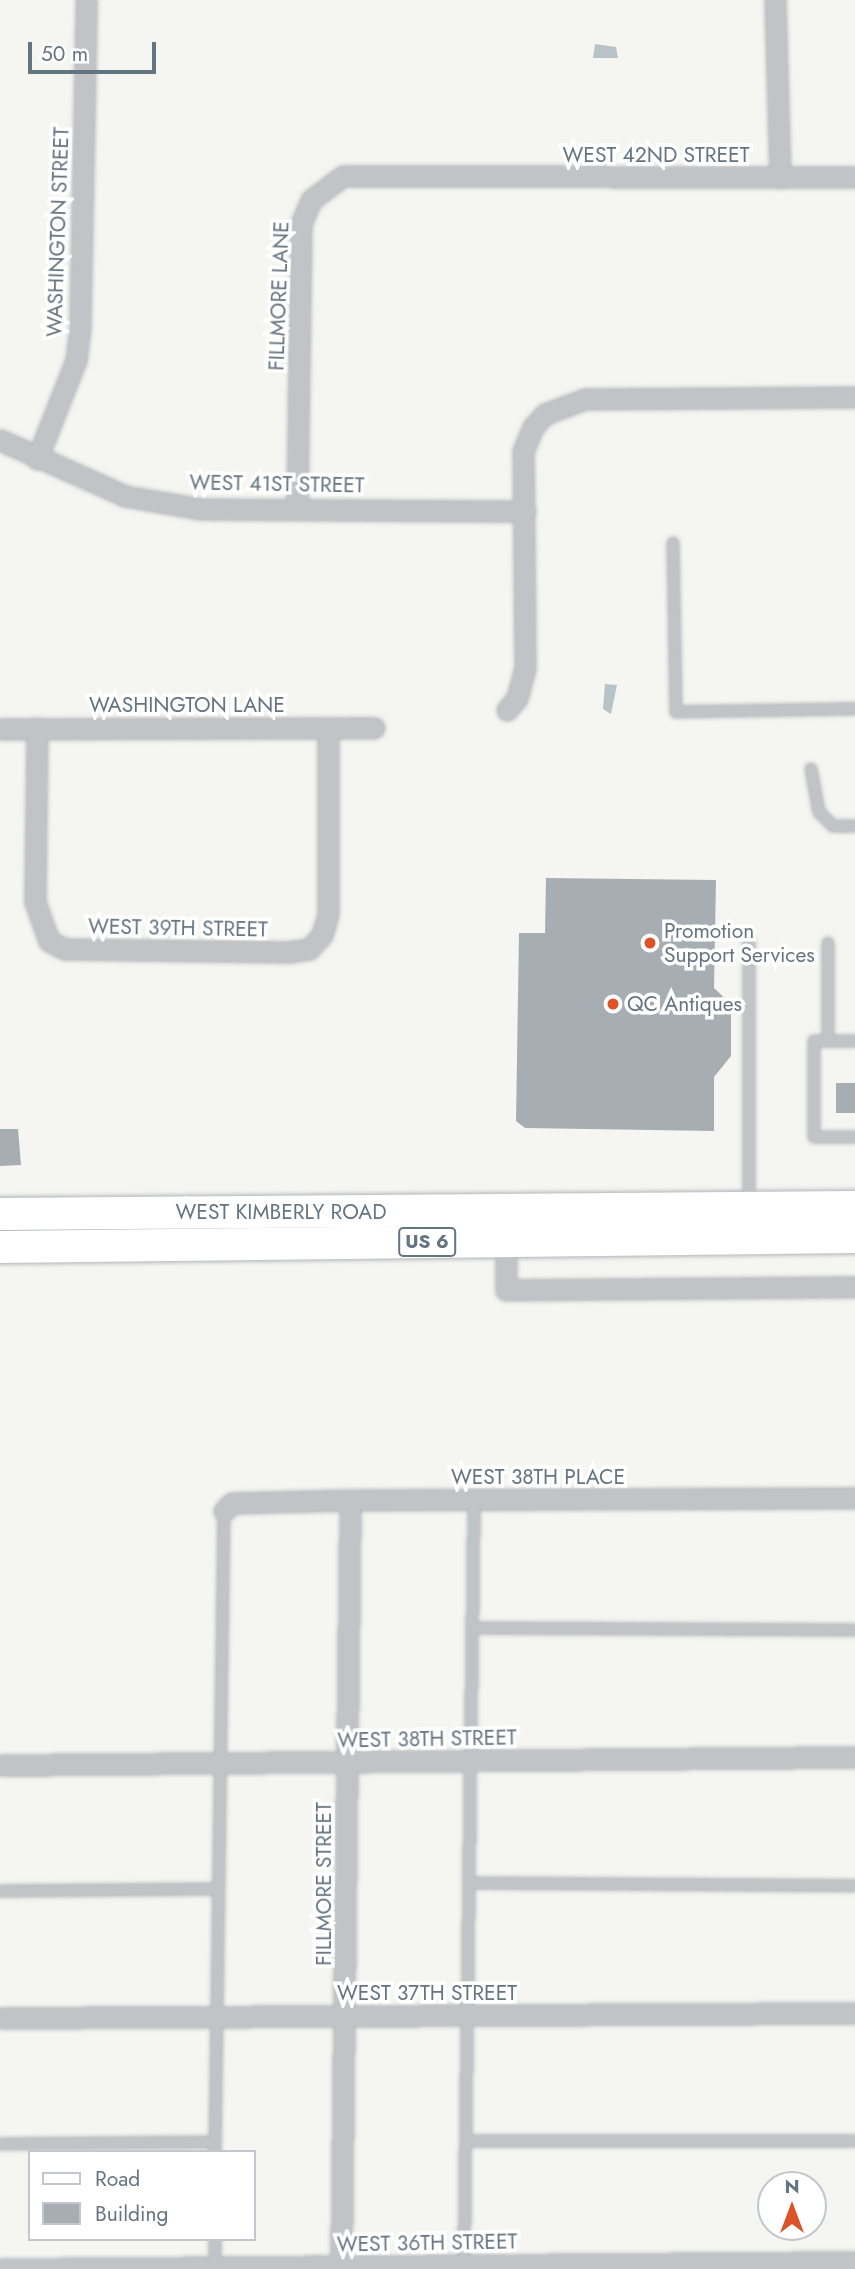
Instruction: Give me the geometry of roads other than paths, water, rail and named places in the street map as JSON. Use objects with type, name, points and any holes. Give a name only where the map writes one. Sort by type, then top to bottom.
[{"type":"main road","name":"WEST KIMBERLY ROAD","points":[[0,1214],[855,1207]]},
{"type":"main road","name":"WEST KIMBERLY ROAD","points":[[0,1247],[855,1237]]},
{"type":"street","name":"WASHINGTON STREET","points":[[37,458],[76,360],[80,325],[86,0]]},
{"type":"street","points":[[775,0],[780,178]]},
{"type":"street","name":"FILLMORE LANE","points":[[297,508],[301,224],[311,200],[343,176],[457,177]]},
{"type":"street","name":"WEST 42ND STREET","points":[[457,177],[855,177]]},
{"type":"street","points":[[507,710],[517,698],[524,668],[523,451],[533,427],[561,405],[584,398],[855,397]]},
{"type":"street","name":"WEST 41ST STREET","points":[[0,440],[125,496],[200,509],[524,511]]},
{"type":"street","name":"WEST 39TH STREET","points":[[37,729],[35,902],[49,941],[65,949],[309,949],[322,935],[328,914],[328,728]]},
{"type":"street","name":"WASHINGTON LANE","points":[[0,729],[373,728]]},
{"type":"street","points":[[506,1241],[506,1290],[855,1287]]},
{"type":"street","name":"WEST 38TH PLACE","points":[[223,1511],[232,1503],[350,1500],[855,1498]]},
{"type":"street","name":"FILLMORE STREET","points":[[341,2268],[350,1500]]},
{"type":"street","name":"WEST 38TH STREET","points":[[0,1765],[855,1757]]},
{"type":"street","name":"WEST 37TH STREET","points":[[0,2018],[855,2013]]},
{"type":"street","name":"WEST 36TH STREET","points":[[0,2269],[855,2262]]},
{"type":"lane","points":[[673,543],[676,712],[855,709]]},
{"type":"lane","points":[[811,769],[819,812],[832,826],[855,826]]},
{"type":"lane","points":[[749,941],[750,1207]]},
{"type":"lane","points":[[828,943],[828,1041]]},
{"type":"lane","points":[[855,1041],[814,1041],[814,1137],[855,1137]]},
{"type":"lane","points":[[464,2265],[474,1499]]},
{"type":"lane","points":[[0,2144],[215,2147],[216,1889],[223,1511]]},
{"type":"lane","points":[[473,1628],[855,1630]]},
{"type":"lane","points":[[470,1883],[855,1886]]},
{"type":"lane","points":[[0,1891],[216,1889]]},
{"type":"lane","points":[[467,2141],[855,2141]]},
{"type":"lane","points":[[215,2241],[215,2267]]},
{"type":"place","name":"Promotion Support Services","points":[[650,943]]},
{"type":"place","name":"QC Antiques","points":[[613,1004]]}]
